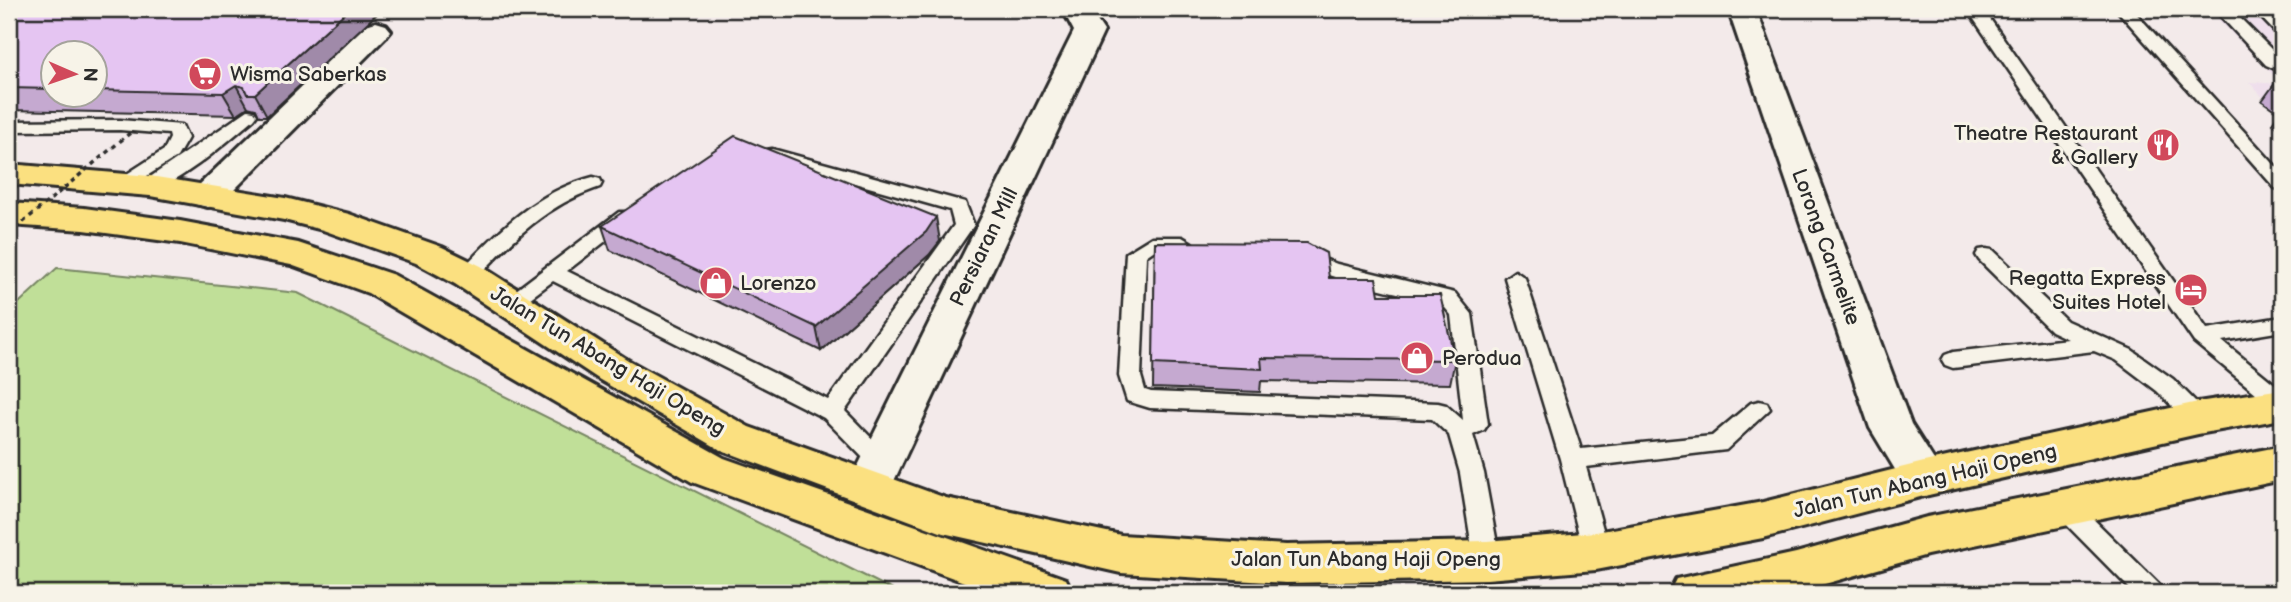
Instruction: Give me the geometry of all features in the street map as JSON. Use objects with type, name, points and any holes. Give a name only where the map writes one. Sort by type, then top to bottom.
[{"type":"main road","name":"Jalan Tun Abang Haji Openg","points":[[9,174],[138,185],[208,195],[336,222],[429,255],[468,275],[614,370],[734,438],[876,474],[943,515],[1121,554],[1286,564],[1487,560],[1596,551],[1763,520],[1924,479],[2198,418],[2282,403]]},
{"type":"main road","name":"Jalan Tun Abang Haji Openg","points":[[9,214],[84,219],[180,232],[298,255],[381,284],[510,360],[708,470],[1049,593]]},
{"type":"main road","points":[[1693,593],[1796,573],[1927,536],[2282,463]]},
{"type":"street","name":"Persiaran Mill","points":[[876,474],[1088,31],[1080,16],[1084,9]]},
{"type":"street","name":"Lorong Carmelite","points":[[1742,9],[1891,428],[1924,479]]},
{"type":"street","points":[[208,195],[376,31]]},
{"type":"lane","points":[[1975,9],[2202,337],[2282,403]]},
{"type":"lane","points":[[2124,9],[2282,184]]},
{"type":"lane","points":[[2222,9],[2272,61],[2282,67]]},
{"type":"lane","points":[[2261,9],[2282,30]]},
{"type":"lane","points":[[138,185],[213,145],[248,116]]},
{"type":"lane","points":[[9,126],[120,125],[176,129],[179,138],[171,153],[138,185]]},
{"type":"lane","points":[[747,148],[958,206],[963,214],[964,225],[832,412]]},
{"type":"lane","points":[[468,275],[521,219],[559,193],[593,183]]},
{"type":"lane","points":[[510,303],[640,205]]},
{"type":"lane","points":[[1201,245],[1152,243],[1136,253],[1130,376],[1135,395],[1150,400],[1437,411],[1460,431],[1472,473],[1487,560]]},
{"type":"lane","points":[[1279,253],[1306,256],[1331,269],[1448,298],[1461,314],[1476,424],[1460,431]]},
{"type":"lane","points":[[1986,255],[2059,326],[2124,355],[2165,385],[2198,418]]},
{"type":"lane","points":[[551,271],[832,412],[876,474]]},
{"type":"lane","points":[[1515,278],[1572,458],[1596,551]]},
{"type":"lane","points":[[2202,337],[2282,324]]},
{"type":"lane","points":[[1953,360],[2095,343]]},
{"type":"lane","points":[[1572,458],[1718,444],[1759,410]]},
{"type":"lane","points":[[2066,508],[2151,593]]},
{"type":"path","points":[[9,234],[130,133]]},
{"type":"shaded area","points":[[2208,9],[2282,9],[2282,84]]},
{"type":"shaded area","points":[[2249,82],[2282,84],[2282,118]]},
{"type":"green space","points":[[57,268],[298,293],[899,593],[9,593],[9,312]]},
{"type":"building","name":"Wisma Saberkas","points":[[9,9],[349,9],[255,94],[247,94],[244,87],[236,85],[223,93],[108,90],[108,38],[38,38],[38,89],[9,88]]},
{"type":"building","points":[[735,136],[936,217],[926,232],[816,327],[602,226]]},
{"type":"building","points":[[1155,242],[1307,243],[1326,253],[1329,278],[1376,278],[1379,295],[1440,295],[1455,360],[1261,358],[1262,369],[1153,364]]},
{"type":"place","name":"Wisma Saberkas","points":[[205,74]]},
{"type":"place","name":"Theatre Restaurant & Gallery","points":[[2163,145]]},
{"type":"place","name":"Lorenzo","points":[[716,283]]},
{"type":"place","name":"Regatta Express Suites Hotel","points":[[2191,290]]},
{"type":"place","name":"Perodua","points":[[1417,358]]}]
